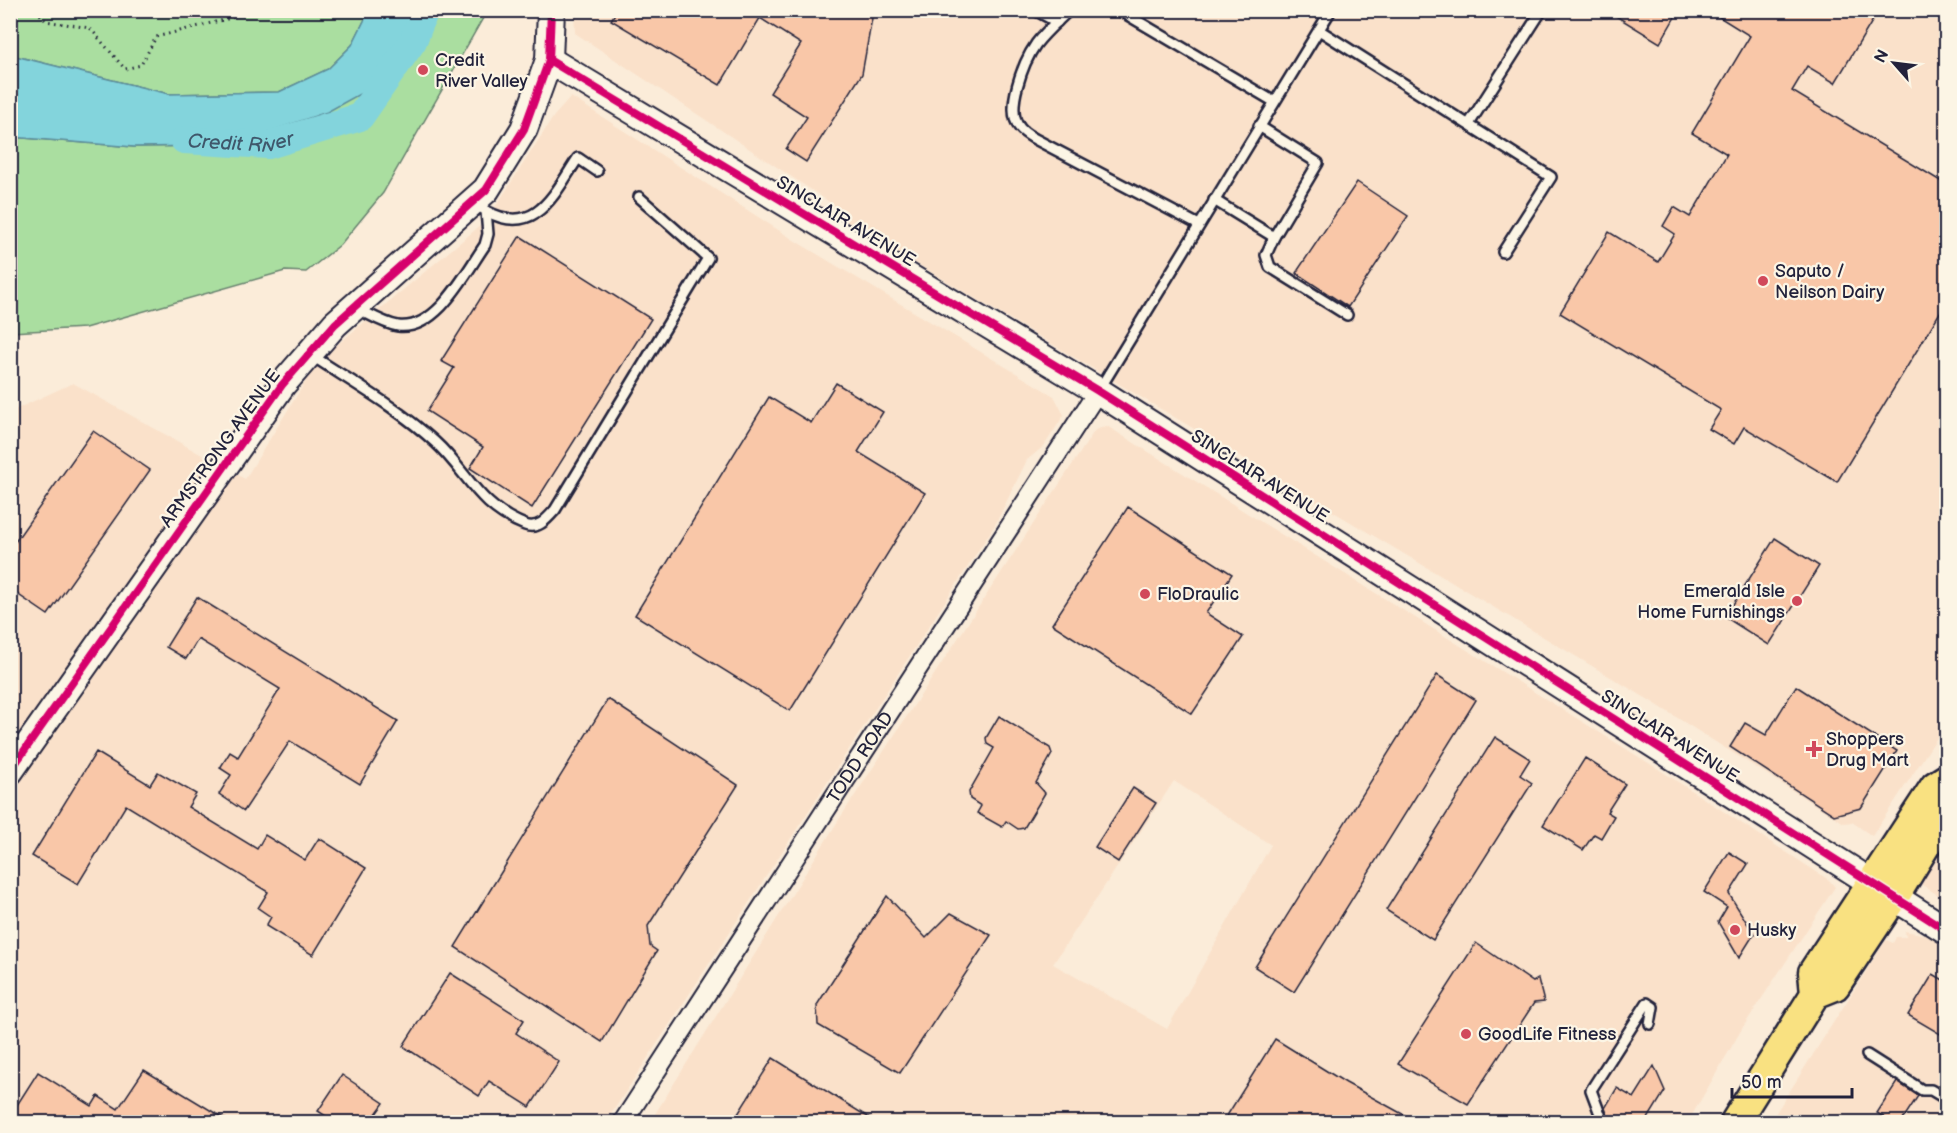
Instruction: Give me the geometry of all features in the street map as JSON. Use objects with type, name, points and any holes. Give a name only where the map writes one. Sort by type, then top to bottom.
[{"type":"main road","points":[[1735,1122],[1815,994],[1835,986],[1935,786],[1947,779]]},
{"type":"main road","points":[[1883,889],[1947,812]]},
{"type":"street","name":"ARMSTRONG AVENUE","points":[[10,771],[282,385],[309,353],[354,307],[480,206],[486,190],[524,129],[549,60],[551,10]]},
{"type":"street","name":"SINCLAIR AVENUE","points":[[549,60],[1098,391],[1947,930]]},
{"type":"street","name":"TODD ROAD","points":[[623,1122],[1098,391]]},
{"type":"lane","points":[[1035,10],[1057,22]]},
{"type":"lane","points":[[1069,10],[1036,45],[1020,78],[1014,103],[1014,117],[1019,128],[1035,139],[1199,225]]},
{"type":"lane","points":[[1098,391],[1273,101],[1331,10]]},
{"type":"lane","points":[[1469,124],[1542,10]]},
{"type":"lane","points":[[1125,12],[1273,101]]},
{"type":"lane","points":[[1319,30],[1551,177],[1503,252]]},
{"type":"lane","points":[[1258,126],[1318,163],[1274,237],[1266,255],[1270,267],[1347,315]]},
{"type":"lane","points":[[480,206],[505,220],[528,218],[545,207],[578,158],[597,171]]},
{"type":"lane","points":[[309,353],[434,441],[487,502],[527,526],[536,526],[545,521],[555,510],[708,258],[639,197]]},
{"type":"lane","points":[[1214,200],[1274,237]]},
{"type":"lane","points":[[354,307],[399,326],[412,327],[426,320],[447,300],[485,245],[488,234],[480,206]]},
{"type":"lane","points":[[1603,1122],[1591,1090],[1647,1003],[1653,1007],[1650,1024]]},
{"type":"lane","points":[[1867,1055],[1922,1090],[1931,1090],[1947,1100]]},
{"type":"path","points":[[36,10],[46,21],[90,28],[125,69],[141,65],[156,37],[235,17],[244,10]]},
{"type":"shaded area","points":[[574,11],[1946,11],[1946,724],[1872,836],[1852,822],[1844,823],[1649,700],[844,220],[834,205],[575,33]]},
{"type":"shaded area","points":[[571,97],[797,242],[1054,396],[1064,415],[1044,446],[1027,460],[995,525],[606,1122],[11,1122],[10,412],[73,383],[245,479],[319,360],[487,220],[554,116]]},
{"type":"shaded area","points":[[1107,426],[1655,767],[1829,880],[1835,887],[1743,1027],[1688,1122],[650,1122],[838,821],[1095,430]],"holes":[[[1174,781],[1271,845],[1167,1029],[1053,964]]]},
{"type":"shaded area","points":[[1946,836],[1946,900],[1919,883]]},
{"type":"shaded area","points":[[1905,931],[1926,935],[1946,945],[1946,1122],[1770,1122],[1886,940],[1893,943],[1896,937],[1906,937]]},
{"type":"green space","points":[[11,11],[369,11],[352,45],[328,69],[279,92],[169,94],[11,55]]},
{"type":"green space","points":[[411,11],[487,11],[383,193],[340,245],[306,272],[285,271],[85,328],[11,332],[11,137],[134,147],[210,146],[265,133],[327,112]]},
{"type":"water","name":"Credit River","points":[[369,11],[411,11],[401,47],[376,85],[327,112],[265,133],[210,146],[134,147],[11,137],[11,55],[169,94],[279,92],[328,69],[352,45]]},
{"type":"building","points":[[617,10],[860,10],[872,18],[862,74],[806,162],[786,149],[807,117],[770,93],[801,44],[760,18],[720,85],[611,20]]},
{"type":"building","points":[[1606,10],[1679,10],[1660,43]]},
{"type":"building","name":"Saputo / Neilson Dairy","points":[[1708,10],[1879,10],[1835,83],[1807,66],[1792,91],[1947,185],[1947,301],[1837,482],[1744,427],[1734,444],[1709,429],[1721,410],[1560,313],[1609,232],[1658,262],[1675,234],[1663,226],[1674,207],[1690,217],[1727,154],[1692,133],[1750,36]]},
{"type":"building","points":[[1357,182],[1408,216],[1348,307],[1296,273]]},
{"type":"building","points":[[520,236],[651,319],[532,508],[470,468],[483,447],[427,411],[454,368],[441,361]]},
{"type":"building","points":[[836,383],[883,412],[858,452],[925,493],[790,711],[635,615],[769,397],[811,423]]},
{"type":"building","points":[[93,431],[150,470],[48,615],[10,589],[10,549]]},
{"type":"building","name":"FloDraulic","points":[[1128,507],[1232,574],[1206,613],[1243,637],[1192,714],[1052,624]]},
{"type":"building","points":[[1775,538],[1819,566],[1769,645],[1725,617]]},
{"type":"building","points":[[197,597],[398,721],[360,784],[290,741],[244,811],[219,794],[231,775],[220,768],[230,752],[238,757],[280,689],[198,639],[186,659],[166,647]]},
{"type":"building","points":[[1437,675],[1476,700],[1294,992],[1255,967]]},
{"type":"building","name":"Shoppers Drug Mart","points":[[1796,686],[1897,751],[1861,808],[1834,815],[1730,747],[1745,723],[1766,735]]},
{"type":"building","points":[[608,699],[738,785],[648,926],[650,946],[657,951],[602,1042],[455,947]]},
{"type":"building","points":[[999,716],[1050,748],[1052,754],[1036,783],[1045,793],[1024,828],[1018,829],[1006,821],[1002,827],[977,813],[981,806],[970,799],[969,792],[994,748],[987,744],[986,738]]},
{"type":"building","points":[[1495,737],[1530,759],[1520,775],[1532,783],[1433,940],[1386,910]]},
{"type":"building","points":[[96,752],[150,785],[158,772],[196,794],[188,807],[257,849],[265,835],[305,860],[319,838],[366,868],[313,955],[266,926],[271,917],[258,908],[268,892],[126,805],[78,884],[32,856]]},
{"type":"building","points":[[1585,758],[1625,784],[1607,812],[1614,816],[1601,838],[1594,834],[1583,850],[1543,825]]},
{"type":"building","points":[[1133,788],[1156,803],[1118,862],[1095,847]]},
{"type":"building","points":[[1729,852],[1748,864],[1729,894],[1754,934],[1739,958],[1718,922],[1727,907],[1704,892]]},
{"type":"building","points":[[887,896],[926,938],[951,913],[991,935],[900,1073],[818,1025],[817,1005]]},
{"type":"building","name":"GoodLife Fitness","points":[[1476,943],[1533,982],[1538,979],[1544,1002],[1534,1003],[1468,1104],[1398,1064]]},
{"type":"building","points":[[450,973],[524,1020],[516,1033],[559,1062],[530,1107],[489,1081],[479,1096],[403,1046]]},
{"type":"building","points":[[1933,974],[1947,982],[1947,1038],[1908,1015]]},
{"type":"building","points":[[1275,1039],[1346,1083],[1417,1122],[1223,1122]]},
{"type":"building","points":[[773,1058],[876,1122],[733,1122]]},
{"type":"building","points":[[1654,1066],[1665,1091],[1646,1122],[1610,1122],[1605,1108],[1617,1088],[1634,1098]]},
{"type":"building","points":[[144,1070],[230,1122],[10,1122],[10,1116],[38,1072],[92,1106],[98,1096],[118,1109]]},
{"type":"building","points":[[342,1075],[384,1103],[370,1122],[335,1122],[318,1111]]},
{"type":"building","points":[[1897,1082],[1918,1096],[1901,1122],[1892,1122],[1877,1113]]},
{"type":"waterway","name":"Credit River","points":[[184,140],[268,145],[360,117],[413,41],[425,10]]},
{"type":"cycle path","points":[[10,771],[282,385],[335,324],[486,190],[524,129],[549,60],[551,10]]},
{"type":"cycle path","points":[[549,60],[1098,391],[1946,930]]},
{"type":"place","name":"Credit River Valley","points":[[423,70]]},
{"type":"place","name":"Saputo / Neilson Dairy","points":[[1763,281]]},
{"type":"place","name":"FloDraulic","points":[[1145,594]]},
{"type":"place","name":"Emerald Isle Home Furnishings","points":[[1797,601]]},
{"type":"place","name":"Shoppers Drug Mart","points":[[1814,749]]},
{"type":"place","name":"Husky","points":[[1735,930]]},
{"type":"place","name":"GoodLife Fitness","points":[[1466,1034]]}]
